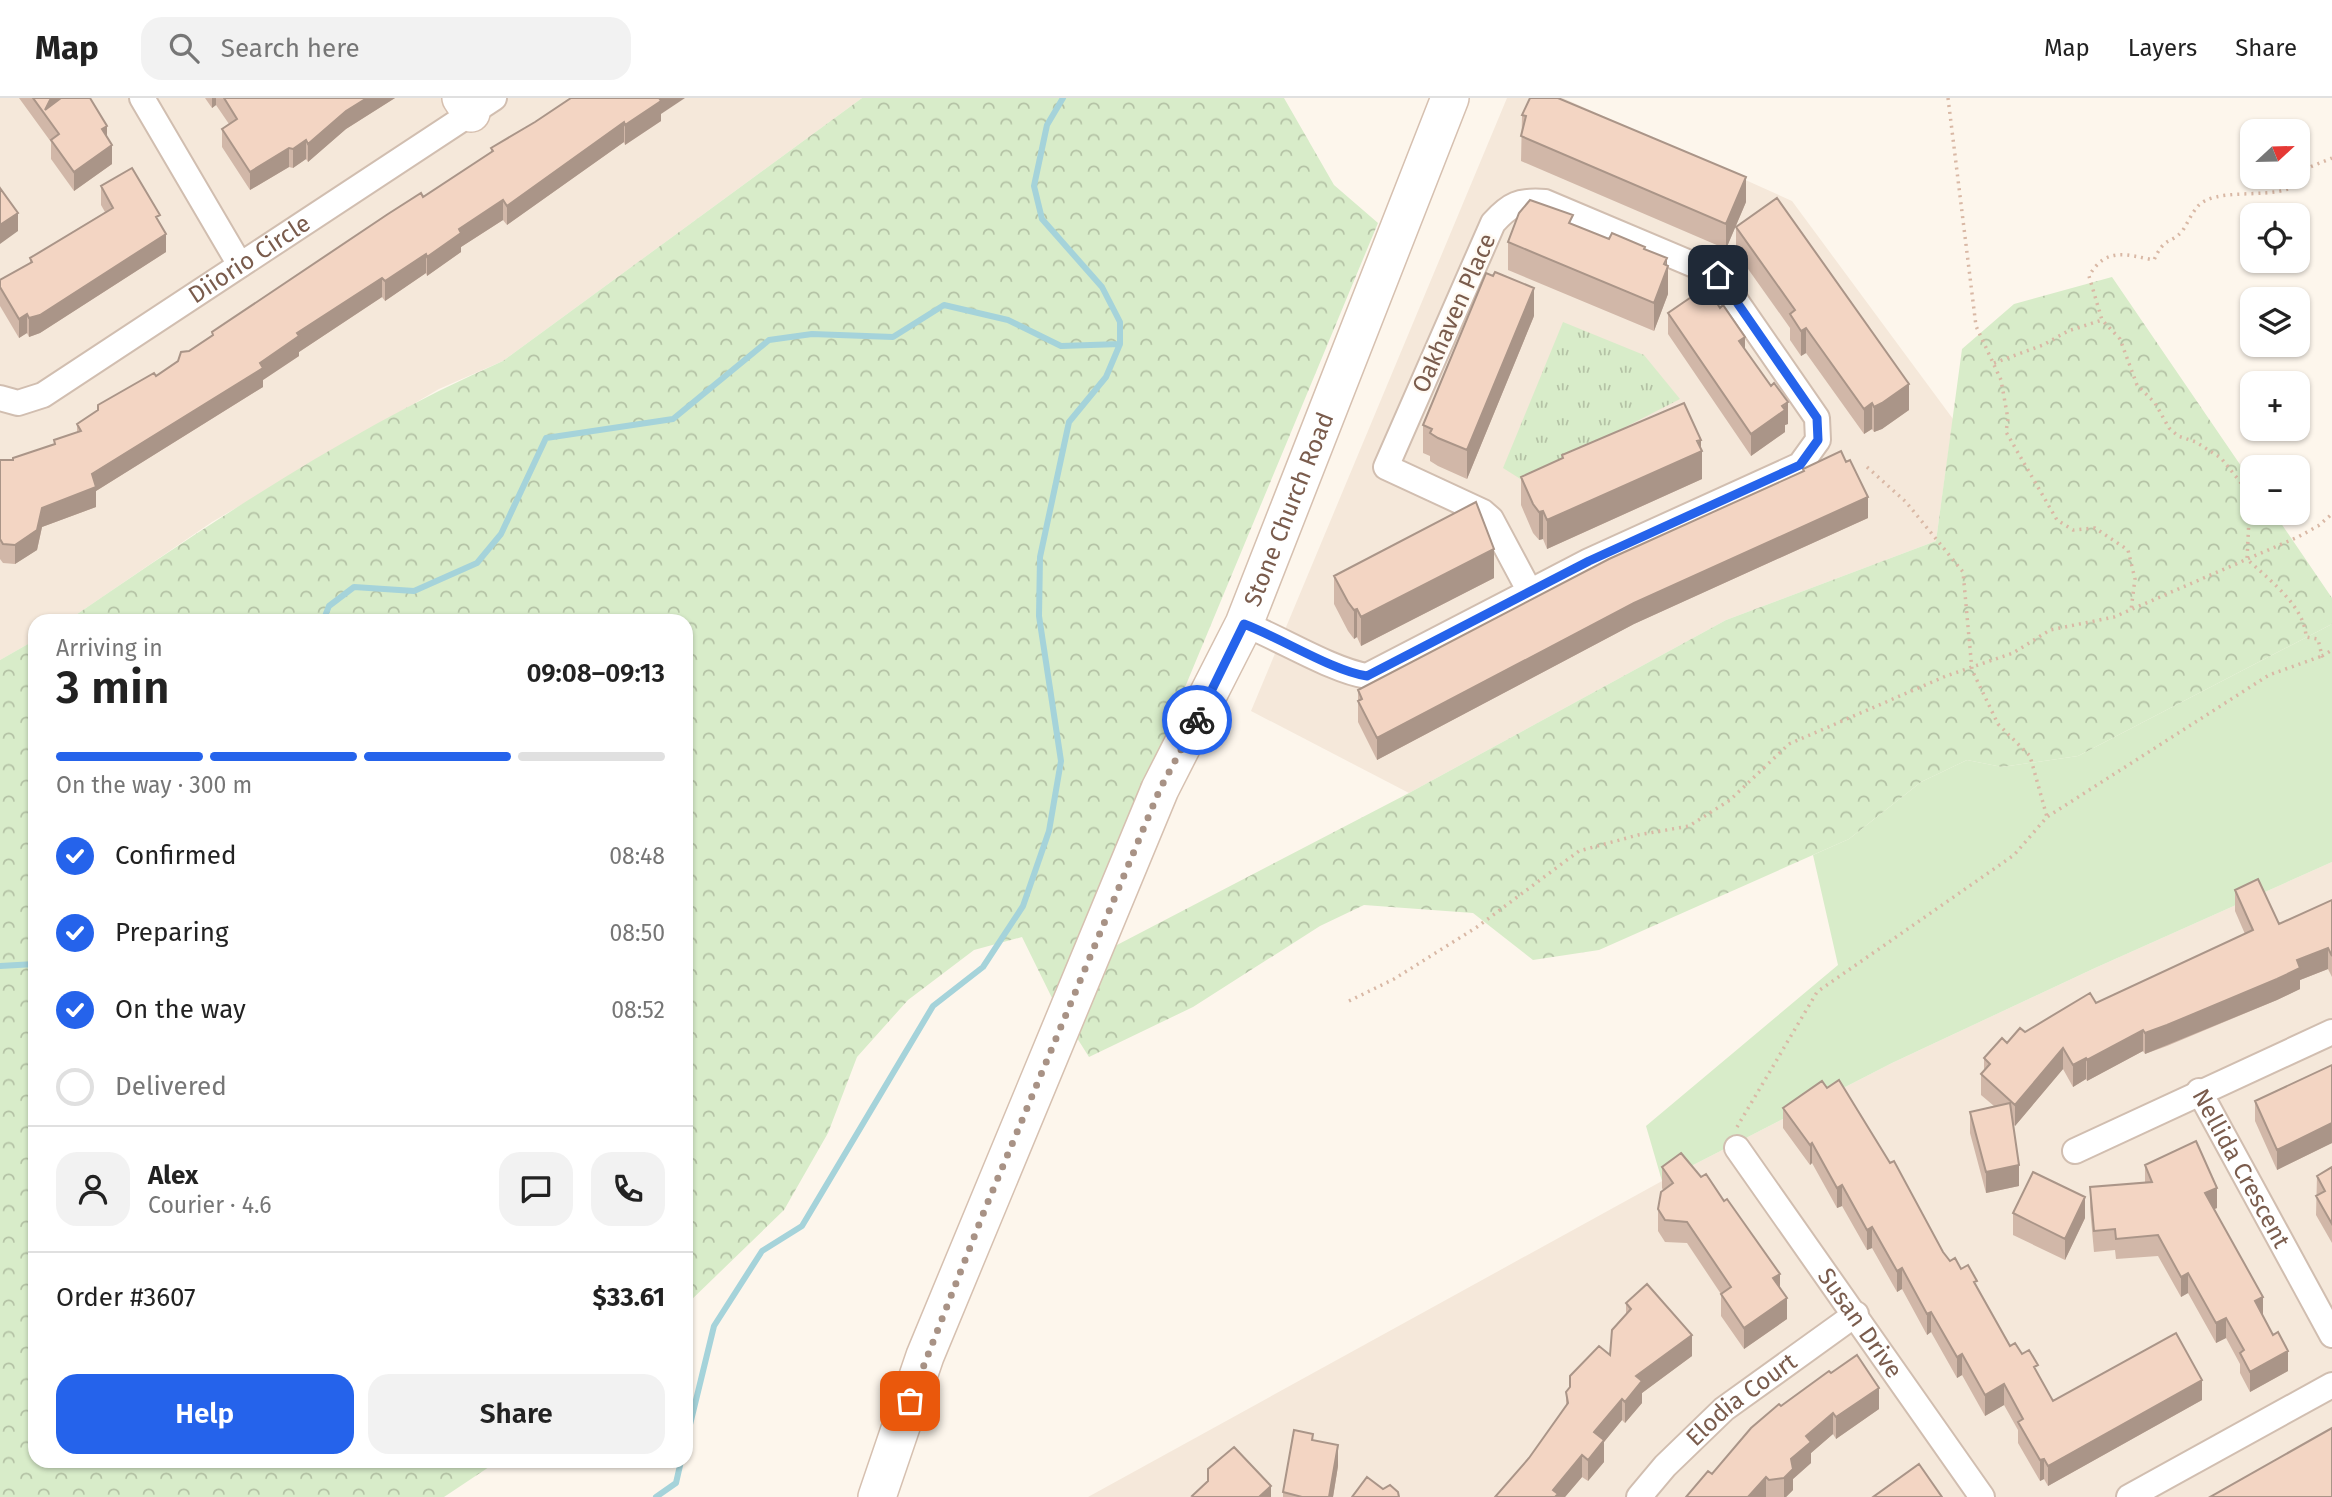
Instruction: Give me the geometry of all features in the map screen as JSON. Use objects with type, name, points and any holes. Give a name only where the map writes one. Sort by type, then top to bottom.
[{"type":"main road","name":"Stone Church Road","points":[[877,1497],[925,1356],[1155,801],[1244,624],[1450,98]]},
{"type":"street","points":[[142,98],[240,265]]},
{"type":"street","name":"Diiorio Circle","points":[[0,398],[18,403],[43,395],[240,265],[475,103]]},
{"type":"street","name":"Oakhaven Place","points":[[1244,624],[1283,639],[1352,674],[1367,676],[1530,592],[1589,561],[1800,465],[1818,440],[1817,418],[1718,275],[1545,202],[1522,201],[1509,206],[1493,223],[1387,467],[1483,512],[1491,519],[1530,592]]},
{"type":"street","name":"Nellida Crescent","points":[[2332,1032],[2199,1091],[2332,1335]]},
{"type":"street","points":[[2075,1151],[2199,1091]]},
{"type":"street","name":"Susan Drive","points":[[1737,1147],[1982,1497]]},
{"type":"street","name":"Elodia Court","points":[[1639,1497],[1665,1466],[1724,1409],[1856,1314]]},
{"type":"street","points":[[2129,1497],[2332,1385]]},
{"type":"path","points":[[1948,98],[1976,326],[2001,380],[2008,419],[2006,432],[2057,520],[2073,530],[2095,528],[2127,550],[2135,579],[2131,610]]},
{"type":"path","points":[[2310,167],[2332,158]]},
{"type":"path","points":[[2288,189],[2272,194],[2215,197],[2199,204],[2182,232],[2162,242],[2154,260],[2119,252],[2107,256],[2095,265],[2089,276],[2102,320],[2119,339],[2137,385],[2155,403],[2169,428],[2178,436],[2196,442],[2221,458],[2241,483],[2250,499],[2247,559],[2293,607],[2306,628],[2306,637],[2318,639],[2322,656]]},
{"type":"path","points":[[1994,363],[2043,345],[2068,331],[2102,320]]},
{"type":"path","points":[[1867,467],[1906,502],[1963,572],[1972,670],[1998,724],[2029,756],[2047,817]]},
{"type":"path","points":[[1349,1001],[1394,979],[1477,927],[1580,851],[1638,835],[1689,826],[1730,800],[1789,744],[1946,676],[1972,670],[2013,653],[2050,630],[2115,617],[2298,537],[2319,526],[2332,514]]},
{"type":"path","points":[[1737,1147],[1737,1124],[1818,992],[2014,855],[2047,817],[2269,675],[2332,650]]},
{"type":"shaded area","points":[[0,98],[862,98],[503,361],[439,389],[212,522],[77,614],[28,614],[28,644],[0,660]]},
{"type":"shaded area","points":[[1507,98],[1563,98],[1792,201],[1953,419],[1936,541],[1726,620],[1409,793],[1251,711]]},
{"type":"shaded area","points":[[2332,862],[2332,1497],[1088,1497],[1662,1181],[1892,1063]]},
{"type":"green space","points":[[862,98],[1284,98],[1334,185],[1378,223],[1067,971],[1409,793],[1726,620],[1936,541],[1962,349],[2014,304],[2112,277],[2240,464],[2240,525],[2282,525],[2332,598],[2332,624],[2078,756],[2002,767],[1967,760],[1921,782],[1849,839],[1599,950],[1533,960],[1473,913],[1364,905],[1320,926],[1193,1007],[1089,1057],[1053,1000],[1022,937],[974,950],[908,1000],[857,1057],[828,1133],[784,1210],[693,1298],[693,614],[77,614],[279,481],[445,388],[503,361]]},
{"type":"green space","points":[[1563,322],[1644,355],[1680,399],[1522,480],[1503,468]]},
{"type":"green space","points":[[2332,624],[2332,862],[1892,1063],[1662,1181],[1646,1126],[1838,965],[1813,855],[1849,839],[1921,782],[1967,760],[2002,767],[2078,756]]},
{"type":"green space","points":[[28,644],[28,1468],[488,1468],[444,1497],[0,1497],[0,660]]},
{"type":"building","points":[[33,98],[51,98],[45,110],[61,98],[90,98],[107,126],[102,129],[112,145],[74,172],[51,140],[59,134]]},
{"type":"building","points":[[224,98],[367,98],[346,111],[308,144],[306,140],[293,149],[289,148],[250,172],[222,129],[237,119]]},
{"type":"building","points":[[571,98],[659,98],[661,101],[625,125],[624,122],[507,206],[503,200],[459,229],[461,233],[427,257],[426,254],[385,281],[382,278],[297,333],[299,336],[260,363],[263,368],[92,474],[96,487],[42,508],[37,530],[15,545],[3,544],[0,539],[0,460],[13,460],[55,444],[54,440],[81,431],[77,424],[98,410],[98,405],[154,373],[156,376],[178,361],[181,352],[189,351],[213,335],[212,332],[388,214],[421,193],[423,197],[493,151],[491,148]]},
{"type":"building","points":[[1530,98],[1558,98],[1746,177],[1726,224],[1521,136],[1526,116],[1522,115]]},
{"type":"building","points":[[132,168],[160,215],[156,217],[166,234],[40,315],[29,318],[27,314],[19,319],[0,287],[0,280],[32,262],[30,258],[113,208],[101,186]]},
{"type":"building","points":[[0,188],[18,213],[0,225]]},
{"type":"building","points":[[1777,198],[1909,384],[1874,407],[1872,403],[1864,409],[1806,328],[1801,331],[1790,314],[1795,310],[1736,227]]},
{"type":"building","points":[[1530,200],[1573,215],[1569,223],[1609,239],[1612,233],[1667,258],[1664,264],[1668,266],[1654,303],[1508,242],[1519,213]]},
{"type":"building","points":[[1495,272],[1534,288],[1467,450],[1438,438],[1430,433],[1432,429],[1423,425],[1486,273],[1493,276]]},
{"type":"building","points":[[1700,291],[1703,295],[1709,291],[1720,308],[1723,305],[1745,337],[1739,341],[1771,386],[1774,383],[1788,402],[1782,406],[1785,410],[1751,434],[1668,313]]},
{"type":"building","points":[[1684,403],[1701,440],[1697,441],[1702,451],[1547,520],[1543,511],[1539,512],[1533,504],[1521,477],[1563,458],[1562,455]]},
{"type":"building","points":[[1841,451],[1846,462],[1850,460],[1868,497],[1634,603],[1377,738],[1358,701],[1362,699],[1358,690],[1609,559],[1804,471],[1803,469]]},
{"type":"building","points":[[1476,502],[1494,549],[1361,617],[1357,609],[1354,610],[1334,576]]},
{"type":"building","points":[[2258,879],[2279,924],[2332,900],[2332,956],[2328,948],[2297,960],[2300,968],[2277,979],[2167,1025],[2145,1033],[2143,1030],[2073,1065],[2063,1048],[2015,1105],[1981,1074],[1990,1064],[1984,1058],[2002,1038],[2007,1043],[2020,1028],[2025,1032],[2090,993],[2096,1003],[2253,930],[2235,890]]},
{"type":"building","points":[[2332,1065],[2332,1123],[2277,1150],[2255,1101]]},
{"type":"building","points":[[1839,1080],[1890,1163],[1894,1161],[1943,1252],[1950,1261],[1955,1258],[1961,1269],[1968,1265],[1977,1281],[1974,1282],[2010,1346],[2015,1343],[2022,1354],[2029,1350],[2038,1365],[2034,1367],[2053,1401],[2176,1333],[2202,1380],[2048,1466],[2044,1459],[2040,1460],[2018,1422],[2023,1419],[2004,1384],[1985,1395],[1962,1354],[1957,1357],[1931,1312],[1927,1314],[1902,1268],[1897,1271],[1872,1227],[1867,1230],[1842,1185],[1837,1188],[1812,1143],[1810,1145],[1783,1108],[1822,1081],[1827,1088]]},
{"type":"building","points":[[2010,1103],[2019,1165],[1986,1172],[1970,1112]]},
{"type":"building","points":[[2196,1141],[2217,1188],[2205,1193],[2263,1297],[2255,1301],[2273,1335],[2278,1332],[2288,1351],[2250,1372],[2240,1353],[2244,1350],[2226,1318],[2216,1323],[2188,1273],[2181,1277],[2158,1235],[2116,1239],[2115,1229],[2094,1231],[2090,1187],[2152,1182],[2145,1165]]},
{"type":"building","points":[[1681,1153],[1701,1177],[1706,1174],[1724,1201],[1727,1199],[1780,1274],[1773,1278],[1787,1298],[1744,1328],[1721,1294],[1731,1287],[1687,1222],[1665,1220],[1658,1209],[1661,1192],[1673,1183],[1662,1167]]},
{"type":"building","points":[[2332,1167],[2332,1224],[2316,1196],[2325,1191],[2317,1176]]},
{"type":"building","points":[[2033,1172],[2085,1197],[2065,1239],[2013,1213]]},
{"type":"building","points":[[1647,1284],[1692,1335],[1636,1376],[1642,1381],[1625,1402],[1622,1399],[1594,1432],[1604,1440],[1588,1460],[1582,1455],[1553,1490],[1558,1494],[1555,1497],[1495,1497],[1529,1458],[1568,1403],[1566,1392],[1570,1387],[1570,1376],[1599,1346],[1610,1355],[1612,1330],[1631,1309],[1626,1303]]},
{"type":"building","points":[[1857,1355],[1879,1388],[1836,1417],[1833,1413],[1806,1436],[1811,1442],[1791,1459],[1793,1469],[1784,1478],[1769,1480],[1766,1477],[1748,1497],[1686,1497],[1708,1471],[1712,1474],[1751,1428],[1779,1404],[1781,1406],[1829,1371],[1831,1373]]},
{"type":"building","points":[[2332,1428],[2332,1497],[2210,1497]]},
{"type":"building","points":[[1294,1430],[1313,1434],[1312,1440],[1338,1445],[1329,1497],[1302,1497],[1283,1492]]},
{"type":"building","points":[[1234,1447],[1271,1486],[1259,1497],[1192,1496],[1208,1481],[1208,1469]]},
{"type":"building","points":[[1919,1464],[1942,1497],[1873,1497]]},
{"type":"building","points":[[1367,1477],[1383,1489],[1390,1485],[1398,1492],[1399,1497],[1352,1497]]},
{"type":"waterway","points":[[693,1412],[714,1326],[762,1251],[802,1226],[933,1006],[983,967],[1023,906],[1049,831],[1061,761],[1039,616],[1040,557],[1069,422],[1106,377],[1120,344],[1120,322],[1102,287],[1042,219],[1034,186],[1047,125],[1063,98]]},
{"type":"waterway","points":[[326,614],[329,606],[354,587],[414,591],[477,563],[501,534],[546,438],[673,419],[769,340],[812,334],[893,337],[944,305],[1008,320],[1061,346],[1120,344]]},
{"type":"waterway","points":[[0,966],[28,964]]},
{"type":"waterway","points":[[656,1497],[676,1483],[679,1468]]},
{"type":"way so far","points":[[910,1401],[925,1356],[985,1209],[1160,789],[1197,720]]},
{"type":"route","points":[[1197,720],[1244,624],[1283,639],[1352,674],[1367,676],[1589,561],[1800,465],[1818,440],[1817,418],[1718,275]]}]
